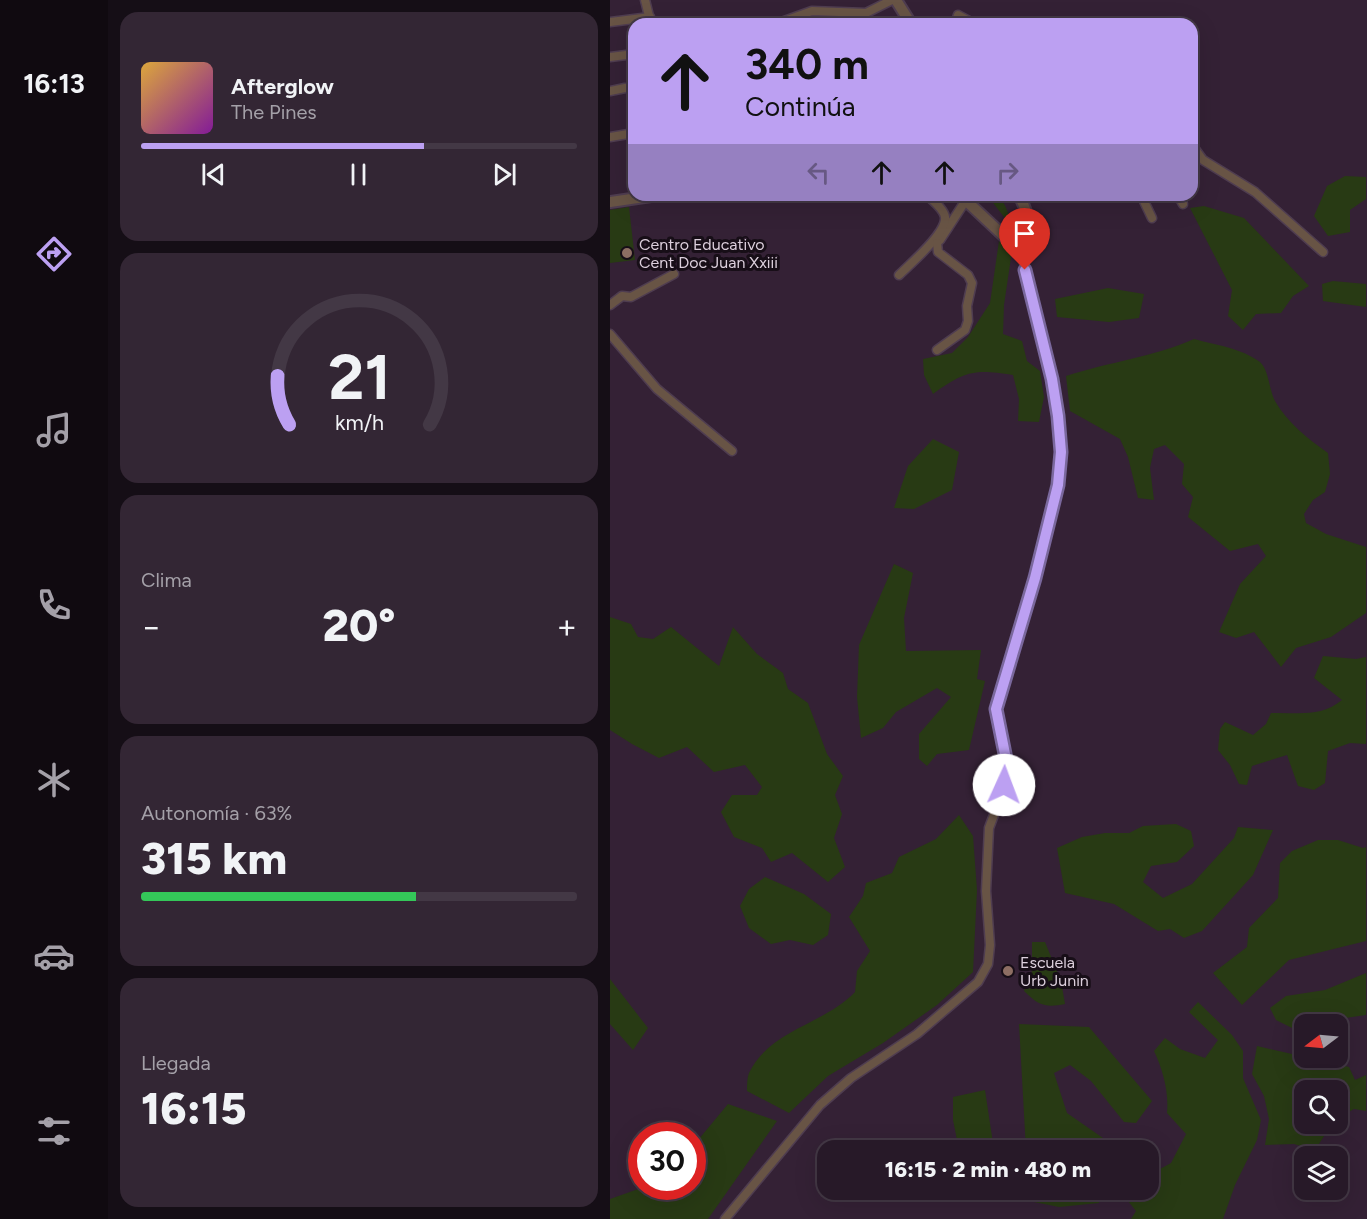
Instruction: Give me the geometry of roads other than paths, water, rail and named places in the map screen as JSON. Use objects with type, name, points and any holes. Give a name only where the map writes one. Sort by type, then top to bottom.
[{"type":"street","points":[[644,0],[650,18]]},
{"type":"street","points":[[811,0],[812,11]]},
{"type":"street","points":[[793,18],[812,11],[866,13],[894,0],[907,18]]},
{"type":"street","points":[[610,22],[628,21]]},
{"type":"street","points":[[610,57],[628,55]]},
{"type":"street","points":[[610,91],[625,88]]},
{"type":"street","points":[[610,137],[628,134]]},
{"type":"street","points":[[1198,153],[1203,160],[1255,192],[1323,252]]},
{"type":"street","points":[[610,202],[628,199]]},
{"type":"street","points":[[932,201],[945,217],[933,244]]},
{"type":"street","points":[[899,275],[933,244],[961,201]]},
{"type":"street","points":[[966,201],[1006,238],[1021,242]]},
{"type":"street","points":[[725,1219],[820,1105],[851,1078],[918,1034],[978,982],[988,964],[990,945],[986,891],[989,828],[1009,774],[996,709],[1035,578],[1058,485],[1061,452],[1058,416],[1021,242],[1028,229],[1027,214],[1022,201]]},
{"type":"street","points":[[1144,201],[1152,218]]},
{"type":"street","points":[[933,244],[938,252],[968,275],[972,283],[965,330],[937,350]]},
{"type":"street","points":[[610,305],[622,296],[631,297],[674,274]]},
{"type":"street","points":[[610,334],[657,389],[732,451]]},
{"type":"place","name":"Centro Educativo Cent Doc Juan Xxiii","points":[[627,253]]},
{"type":"place","name":"Escuela Urb Junin","points":[[1008,971]]}]
